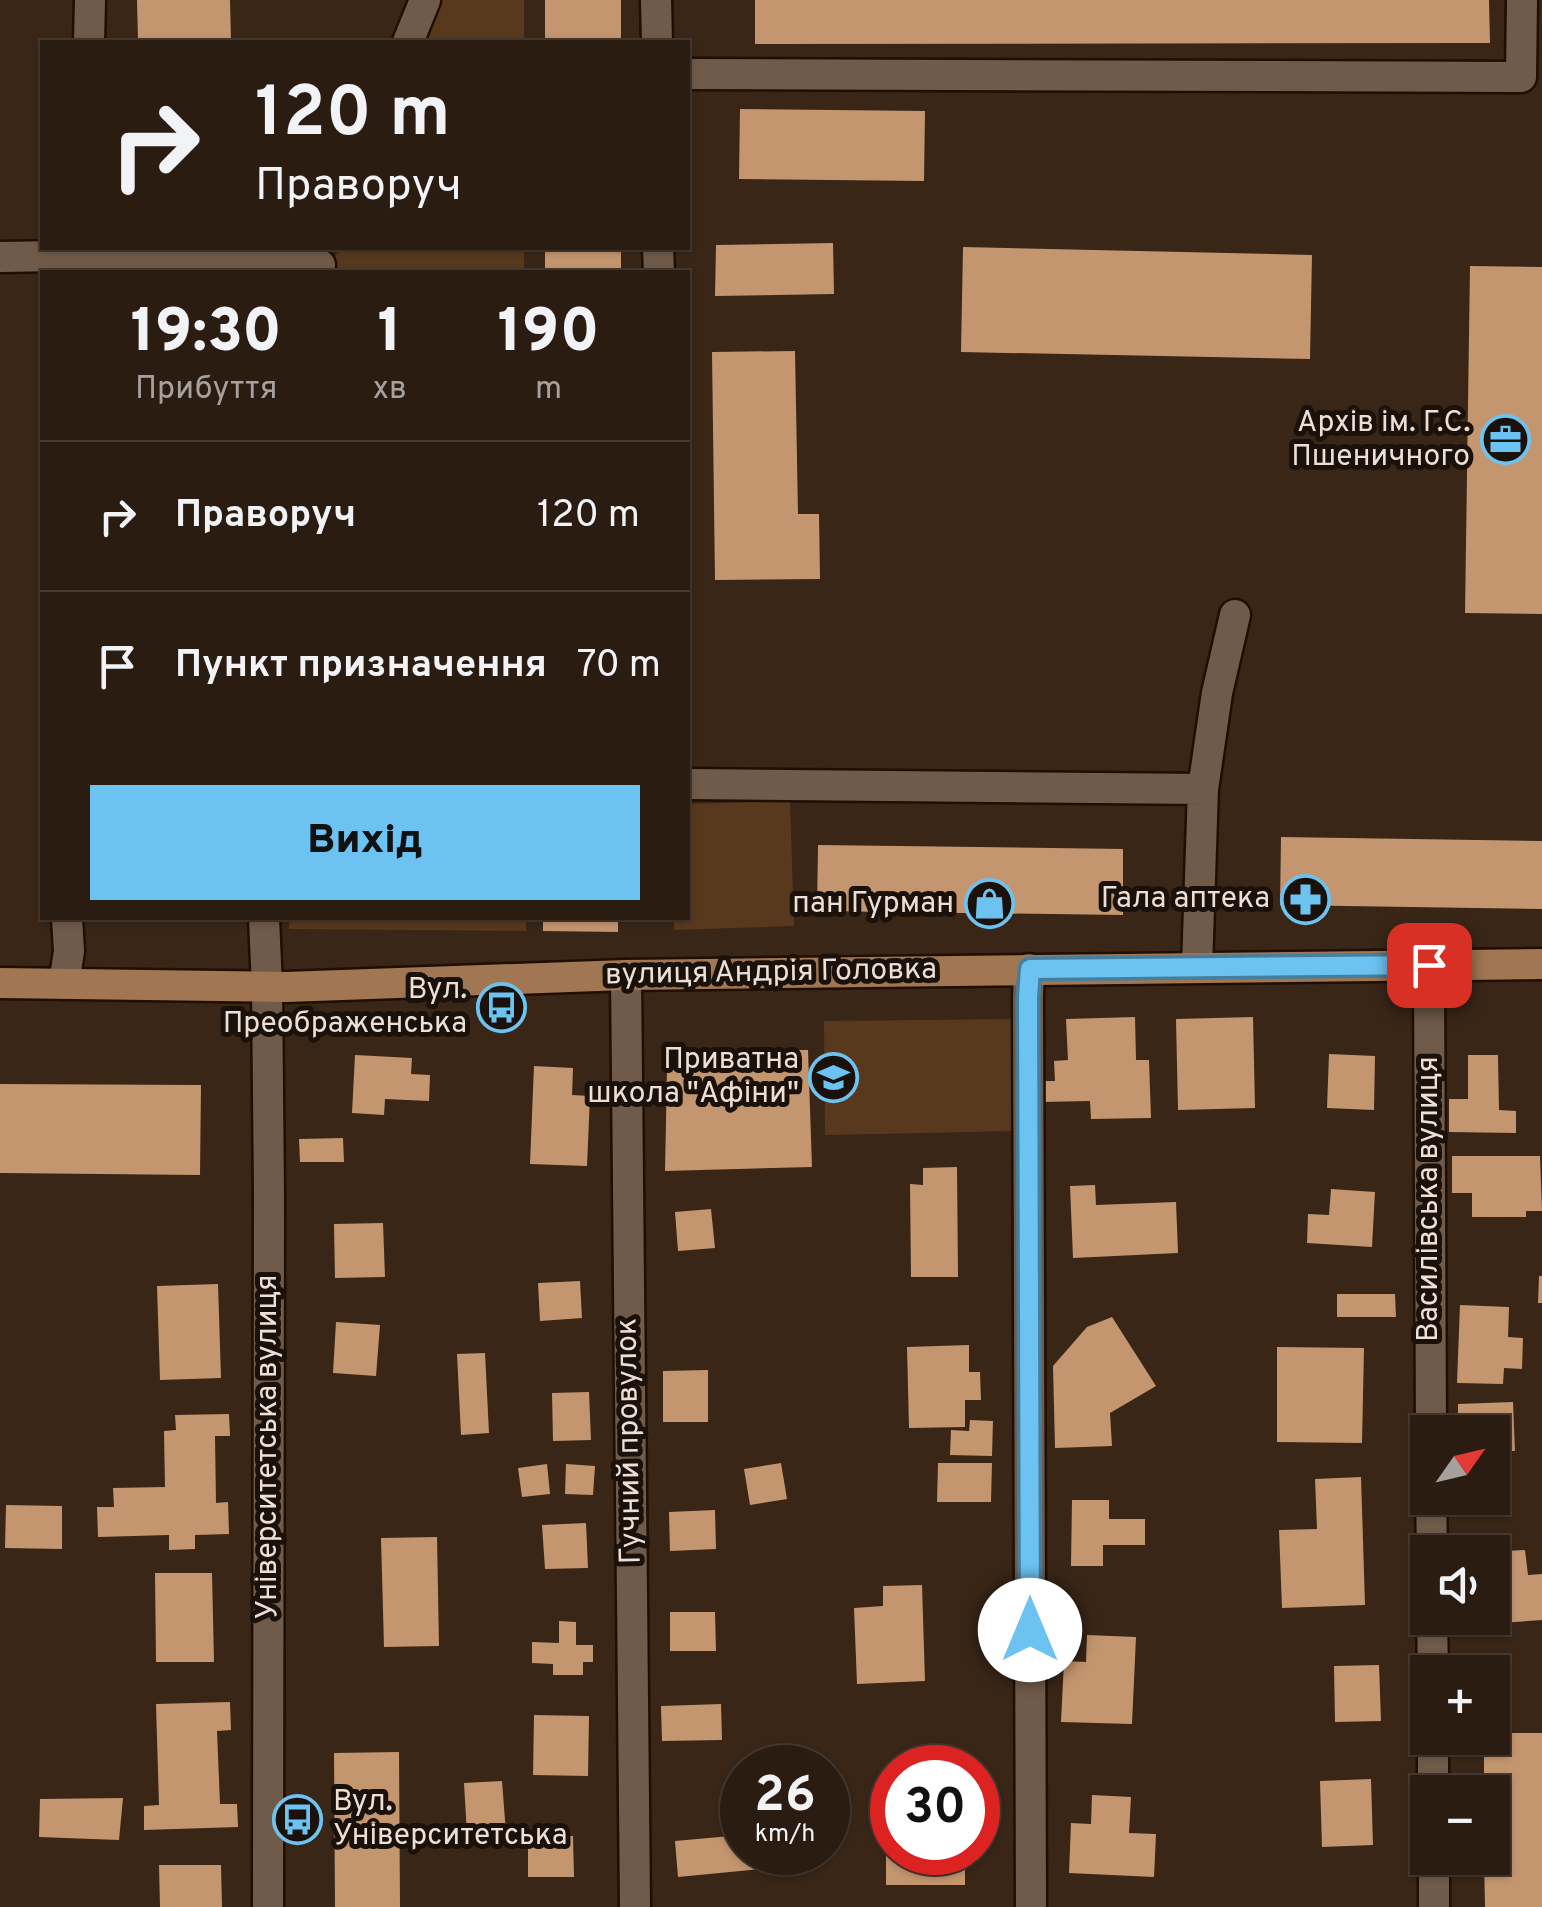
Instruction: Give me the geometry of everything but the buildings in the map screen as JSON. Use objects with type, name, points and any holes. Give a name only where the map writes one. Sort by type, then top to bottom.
[{"type":"main road","name":"вулиця Андрія Головка","points":[[0,983],[267,987],[626,975],[1542,964]]},
{"type":"street","points":[[89,40],[90,0]]},
{"type":"street","points":[[409,40],[426,0]]},
{"type":"street","points":[[656,0],[656,40]]},
{"type":"street","points":[[690,74],[1521,77],[1522,0]]},
{"type":"street","points":[[0,256],[321,262]]},
{"type":"street","points":[[1197,968],[1203,788],[1217,692],[1235,615]]},
{"type":"street","points":[[690,784],[1203,788]]},
{"type":"street","points":[[64,984],[68,920]]},
{"type":"street","name":"Університетська вулиця","points":[[264,920],[268,1907]]},
{"type":"street","name":"Василівська вулиця","points":[[1429,965],[1431,1415]]},
{"type":"street","points":[[1030,969],[1032,1907]]},
{"type":"street","name":"Гучний провулок","points":[[626,975],[635,1907]]},
{"type":"street","points":[[1434,1875],[1434,1907]]},
{"type":"shaded area","points":[[438,0],[524,0],[524,40],[420,40]]},
{"type":"shaded area","points":[[338,250],[524,250],[524,270],[330,270]]},
{"type":"shaded area","points":[[790,801],[794,926],[674,930],[674,920],[690,920],[690,804]]},
{"type":"shaded area","points":[[289,920],[526,920],[526,931],[289,929]]},
{"type":"shaded area","points":[[1016,1019],[1018,1131],[825,1135],[824,1021]]},
{"type":"place","name":"Архів ім. Г.С. Пшеничного","points":[[1505,440]]},
{"type":"place","name":"Гала аптека","points":[[1305,899]]},
{"type":"place","name":"пан Гурман","points":[[989,904]]},
{"type":"place","name":"Вул. Преображенська","points":[[502,1007]]},
{"type":"place","name":"Приватна школа \"Афіни\"","points":[[834,1077]]},
{"type":"place","name":"Вул. Університетська","points":[[298,1819]]},
{"type":"route","points":[[1030,1630],[1030,969],[1429,965]]}]
